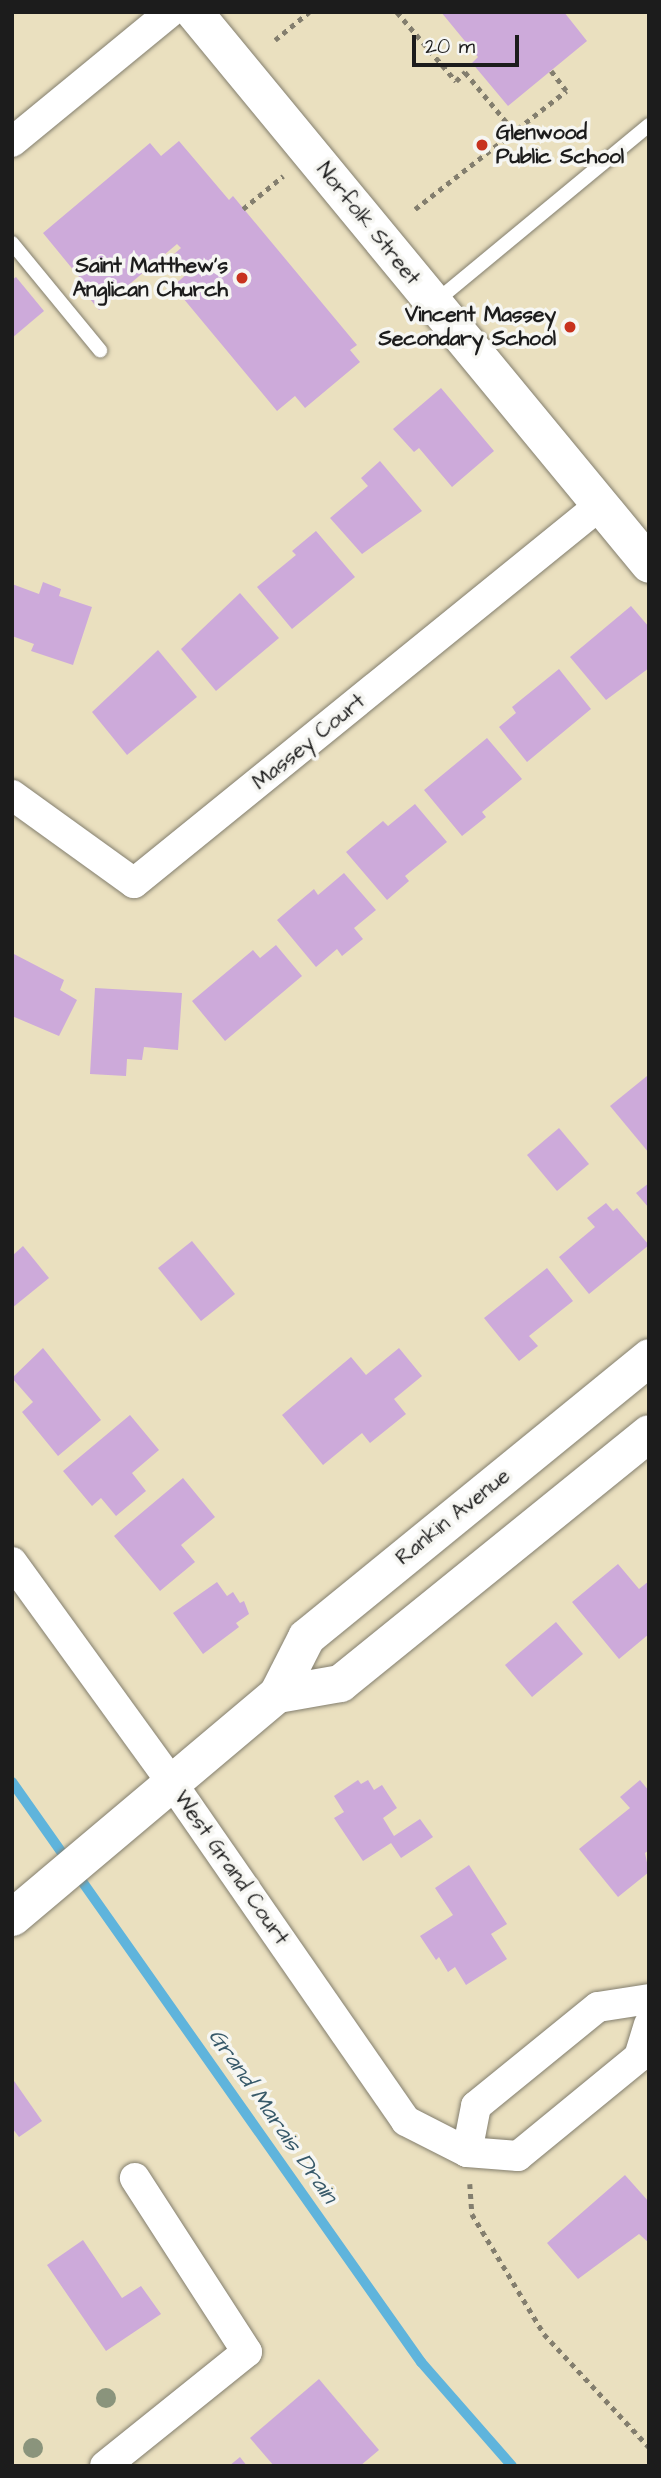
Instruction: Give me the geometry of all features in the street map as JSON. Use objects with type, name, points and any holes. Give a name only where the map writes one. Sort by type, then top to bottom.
[{"type":"street","points":[[12,142],[170,12]]},
{"type":"street","name":"Norfolk Street","points":[[194,12],[649,564]]},
{"type":"street","name":"Massey Court","points":[[12,795],[134,883],[600,505]]},
{"type":"street","name":"Rankin Avenue","points":[[12,1917],[276,1694],[306,1637],[649,1357]]},
{"type":"street","points":[[276,1694],[340,1683],[649,1433]]},
{"type":"street","name":"West Grand Court","points":[[12,1562],[172,1783],[406,2121],[467,2152]]},
{"type":"street","points":[[649,2000],[598,2007],[477,2106],[467,2152],[518,2156],[639,2057],[649,2025]]},
{"type":"street","points":[[104,2466],[247,2352],[135,2178]]},
{"type":"lane","points":[[433,303],[649,125]]},
{"type":"lane","points":[[12,243],[100,350]]},
{"type":"path","points":[[275,40],[309,12]]},
{"type":"path","points":[[397,12],[456,81],[465,72],[514,131]]},
{"type":"path","points":[[415,209],[566,91],[551,71]]},
{"type":"path","points":[[243,209],[291,169]]},
{"type":"path","points":[[471,2193],[472,2214],[544,2334],[649,2447]]},
{"type":"building","points":[[441,12],[564,12],[587,41],[508,106],[472,63],[478,57]]},
{"type":"building","name":"Saint Matthew's Anglican Church","points":[[179,141],[229,200],[233,196],[357,345],[350,350],[360,362],[305,408],[295,396],[277,411],[173,286],[188,273],[173,255],[181,248],[177,244],[99,310],[80,287],[84,283],[43,233],[150,143],[161,156]]},
{"type":"building","points":[[16,277],[44,311],[12,338],[12,280]]},
{"type":"building","points":[[441,388],[494,451],[452,487],[419,448],[414,452],[393,429]]},
{"type":"building","points":[[380,461],[422,511],[362,554],[330,518],[368,486],[361,478]]},
{"type":"building","points":[[316,531],[355,577],[292,629],[257,587],[296,555],[292,551]]},
{"type":"building","points":[[43,582],[61,589],[59,596],[92,607],[73,665],[31,651],[34,644],[12,636],[12,584],[39,594]]},
{"type":"building","points":[[240,593],[279,638],[216,691],[181,649]]},
{"type":"building","points":[[631,606],[649,627],[649,668],[606,700],[570,657]]},
{"type":"building","points":[[158,650],[197,697],[127,755],[92,712]]},
{"type":"building","points":[[559,669],[591,709],[527,762],[499,727],[516,713],[512,707]]},
{"type":"building","points":[[487,738],[522,779],[482,812],[486,817],[462,836],[424,790]]},
{"type":"building","points":[[415,804],[447,842],[405,876],[409,881],[387,900],[346,852],[383,821],[388,826]]},
{"type":"building","points":[[344,873],[376,910],[354,928],[363,939],[342,956],[337,949],[316,967],[277,920],[314,889],[318,895]]},
{"type":"building","points":[[276,945],[302,976],[225,1041],[192,1001],[253,950],[260,958]]},
{"type":"building","points":[[12,953],[64,980],[60,990],[77,1000],[59,1036],[12,1016]]},
{"type":"building","points":[[95,988],[182,993],[178,1050],[144,1047],[142,1060],[127,1059],[126,1076],[90,1074]]},
{"type":"building","points":[[649,1077],[649,1153],[610,1106]]},
{"type":"building","points":[[559,1128],[589,1164],[557,1191],[527,1155]]},
{"type":"building","points":[[649,1183],[649,1208],[636,1193]]},
{"type":"building","points":[[606,1203],[613,1211],[617,1208],[649,1245],[589,1294],[559,1257],[595,1227],[587,1218]]},
{"type":"building","points":[[192,1241],[235,1294],[201,1321],[158,1268]]},
{"type":"building","points":[[23,1246],[49,1278],[12,1308],[12,1256]]},
{"type":"building","points":[[547,1268],[573,1301],[529,1336],[538,1346],[519,1361],[484,1318]]},
{"type":"building","points":[[43,1348],[101,1420],[58,1456],[22,1412],[33,1402],[12,1378]]},
{"type":"building","points":[[399,1348],[422,1376],[394,1399],[406,1414],[370,1443],[362,1433],[323,1465],[282,1415],[351,1357],[366,1375]]},
{"type":"building","points":[[130,1415],[159,1450],[132,1473],[146,1491],[116,1516],[101,1498],[92,1506],[63,1471]]},
{"type":"building","points":[[183,1478],[215,1517],[181,1545],[195,1562],[160,1591],[114,1536]]},
{"type":"building","points":[[618,1564],[639,1589],[649,1581],[649,1634],[619,1659],[572,1602]]},
{"type":"building","points":[[217,1582],[227,1596],[233,1592],[240,1603],[244,1601],[249,1614],[236,1623],[239,1627],[203,1654],[173,1613]]},
{"type":"building","points":[[556,1622],[583,1654],[532,1697],[505,1665]]},
{"type":"building","points":[[358,1780],[361,1784],[368,1780],[374,1790],[382,1785],[397,1808],[383,1818],[394,1836],[420,1819],[433,1837],[401,1858],[391,1843],[363,1861],[334,1818],[344,1812],[334,1796]]},
{"type":"building","points":[[640,1780],[649,1791],[649,1850],[645,1853],[649,1872],[618,1897],[579,1849],[630,1808],[620,1797]]},
{"type":"building","points":[[469,1865],[507,1924],[491,1934],[507,1959],[466,1985],[455,1967],[448,1972],[439,1957],[436,1960],[420,1936],[453,1915],[435,1888]]},
{"type":"building","points":[[12,2078],[42,2121],[19,2137],[12,2128]]},
{"type":"building","points":[[625,2175],[649,2202],[649,2243],[639,2234],[578,2279],[547,2243]]},
{"type":"building","points":[[83,2240],[122,2298],[141,2286],[161,2314],[106,2351],[47,2265]]},
{"type":"building","points":[[319,2379],[379,2450],[360,2466],[274,2466],[250,2438]]},
{"type":"building","points":[[240,2457],[247,2466],[229,2466]]},
{"type":"waterway","name":"Grand Marais Drain","points":[[12,1782],[421,2362],[512,2466]]},
{"type":"place","name":"Glenwood Public School","points":[[482,145]]},
{"type":"place","name":"Saint Matthew's Anglican Church","points":[[242,278]]},
{"type":"place","name":"Vincent Massey Secondary School","points":[[570,327]]}]
